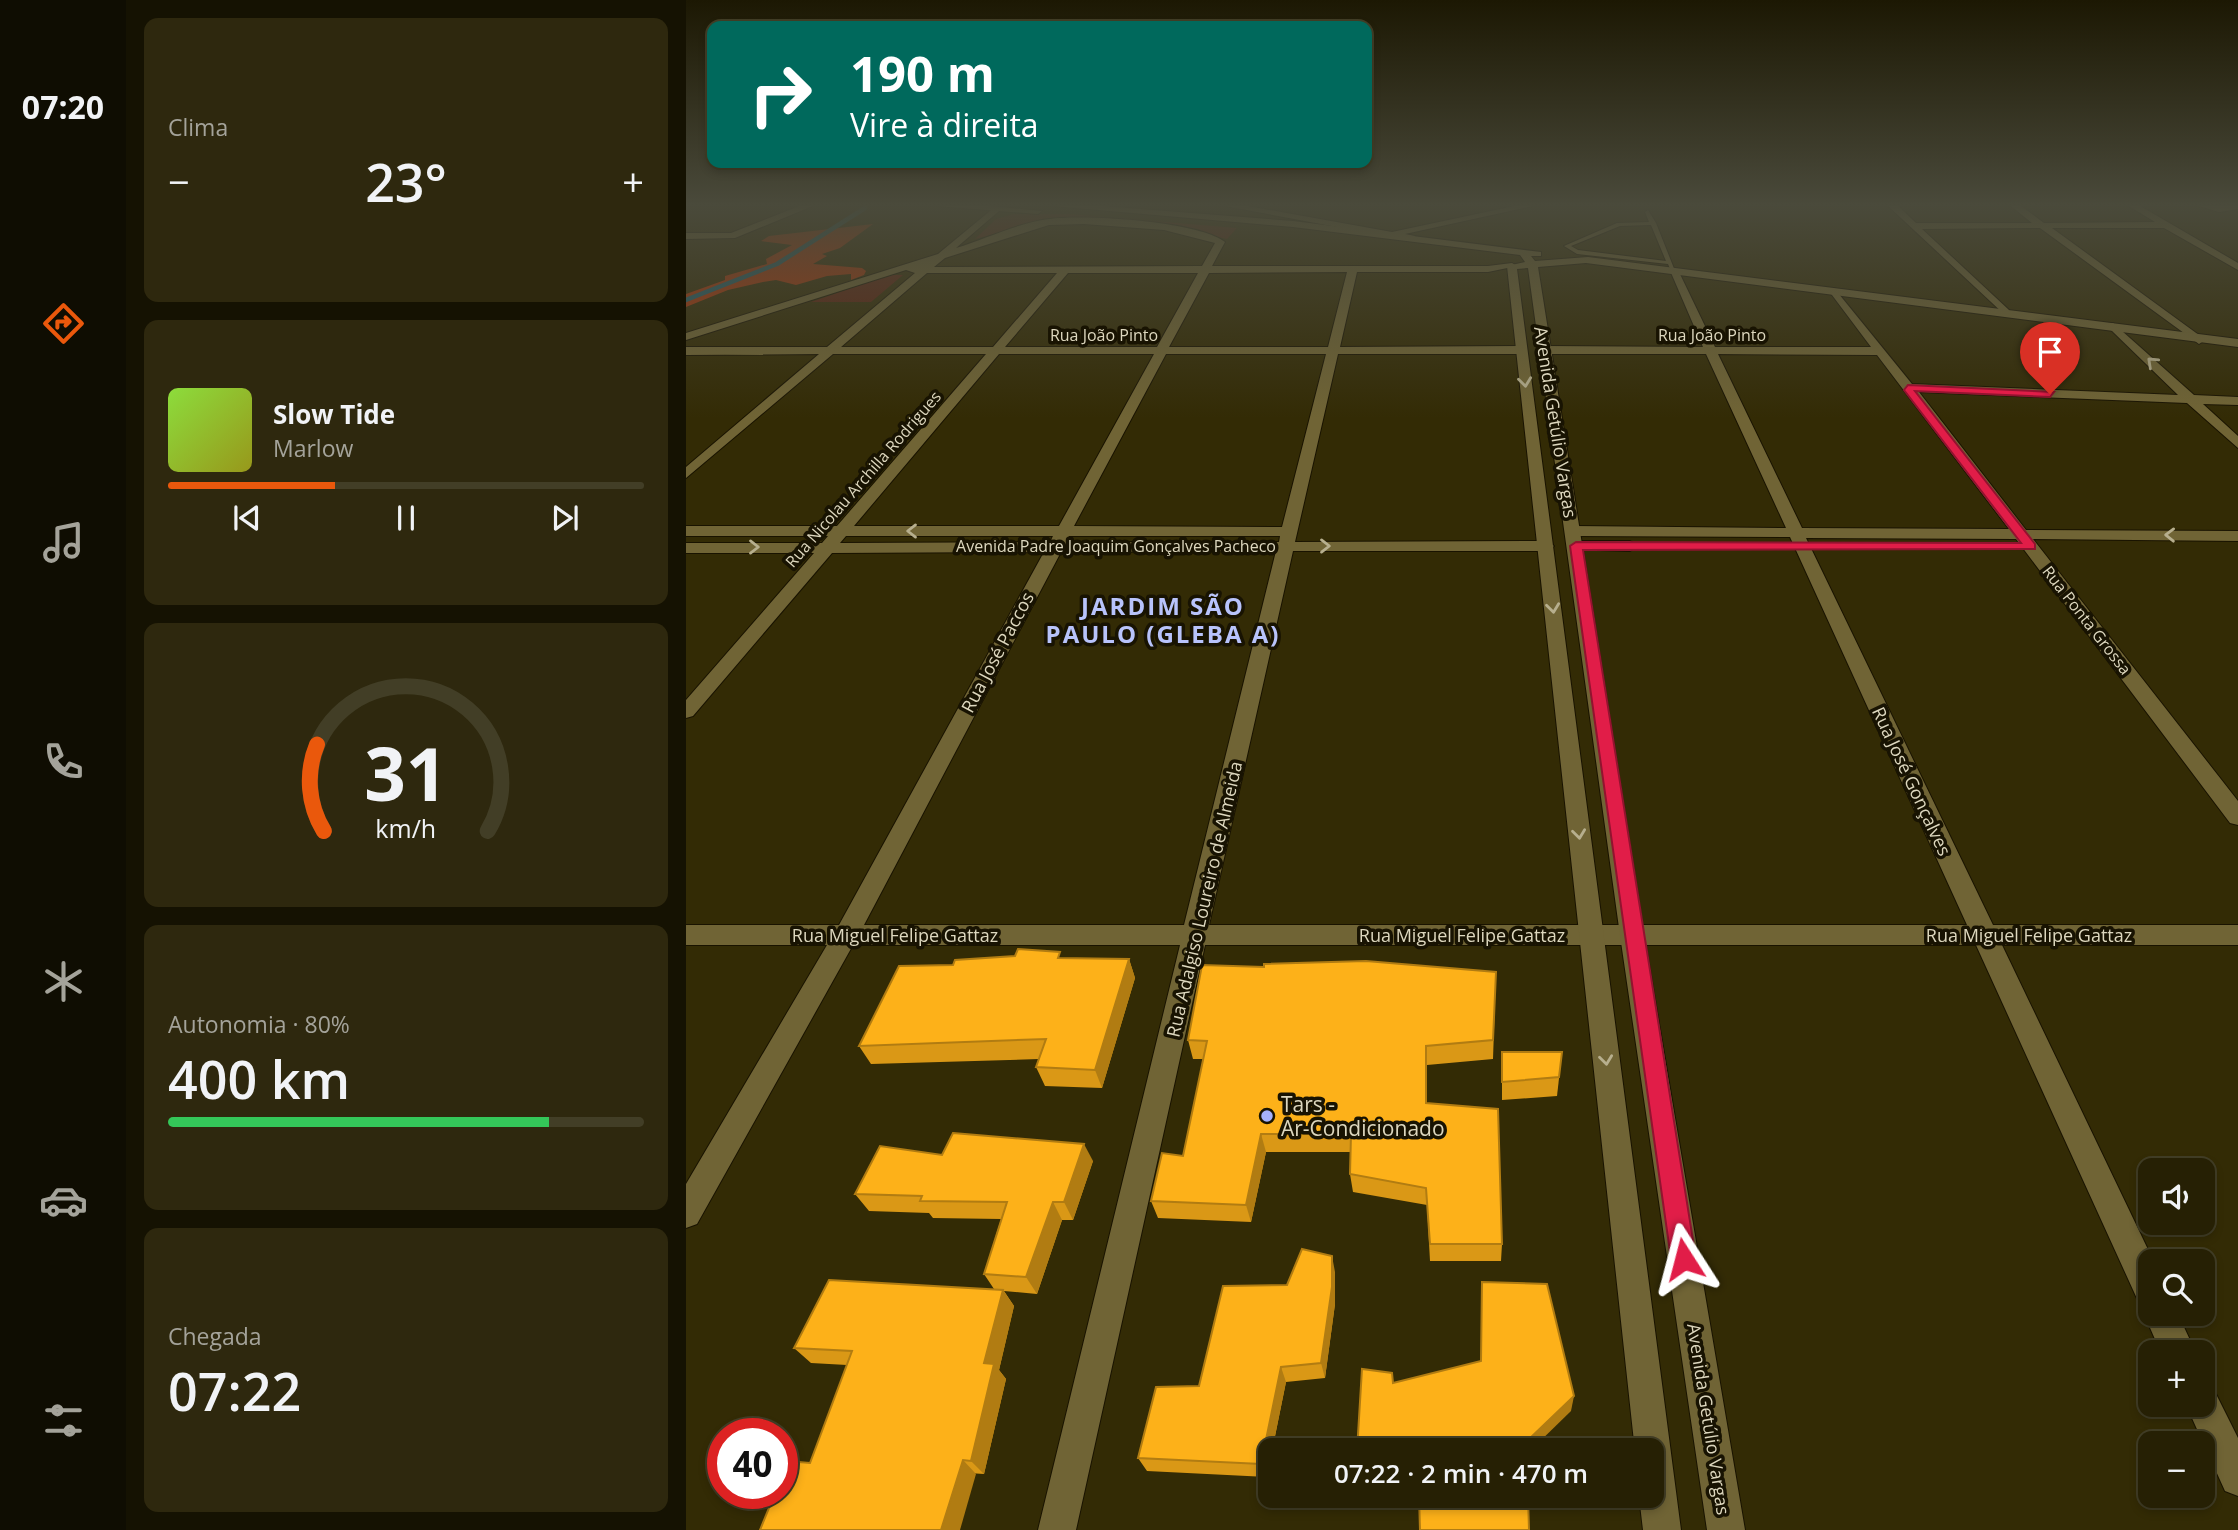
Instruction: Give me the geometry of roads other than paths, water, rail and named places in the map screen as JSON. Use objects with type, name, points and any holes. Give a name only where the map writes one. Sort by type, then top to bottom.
[{"type":"street","points":[[686,337],[878,274]]},
{"type":"street","points":[[686,474],[919,274]]},
{"type":"street","name":"Rua Nicolau Archilla Rodrigues","points":[[686,712],[1062,274]]},
{"type":"street","name":"Rua José Paccos","points":[[686,1213],[846,935],[1058,539],[1204,274]]},
{"type":"street","name":"Rua Adalgiso Loureiro de Almeida","points":[[1057,1530],[1197,935],[1286,539],[1352,274]]},
{"type":"street","name":"Avenida Getúlio Vargas","points":[[1515,274],[1575,539],[1632,935],[1726,1530]]},
{"type":"street","name":"Rua José Gonçalves","points":[[1676,274],[2138,1263]]},
{"type":"street","points":[[1700,274],[2238,344]]},
{"type":"street","points":[[1966,274],[2006,312]]},
{"type":"street","points":[[2108,274],[2198,339]]},
{"type":"street","name":"Rua Ponta Grossa","points":[[1833,291],[2238,817]]},
{"type":"street","points":[[2113,326],[2238,444]]},
{"type":"street","name":"Avenida Getúlio Vargas","points":[[1533,350],[1545,538],[1662,1530]]},
{"type":"street","name":"Rua João Pinto","points":[[686,351],[1880,351]]},
{"type":"street","points":[[1908,388],[2238,401]]},
{"type":"street","name":"Avenida Padre Joaquim Gonçalves Pacheco","points":[[686,531],[841,531],[1058,539]]},
{"type":"street","points":[[1575,539],[2025,540],[2238,536]]},
{"type":"street","name":"Avenida Padre Joaquim Gonçalves Pacheco","points":[[686,548],[828,547],[1058,539],[1575,539]]},
{"type":"street","points":[[2025,540],[2238,550]]},
{"type":"street","name":"Rua Miguel Felipe Gattaz","points":[[686,934],[2238,935]]},
{"type":"street","points":[[2209,1417],[2238,1478]]},
{"type":"waterway","points":[[686,300],[751,274]]},
{"type":"place","name":"Tars - Ar-Condicionado","points":[[1267,1116]]},
{"type":"district","name":"JARDIM SÃO PAULO (GLEBA A)","points":[[1163,619]]}]
